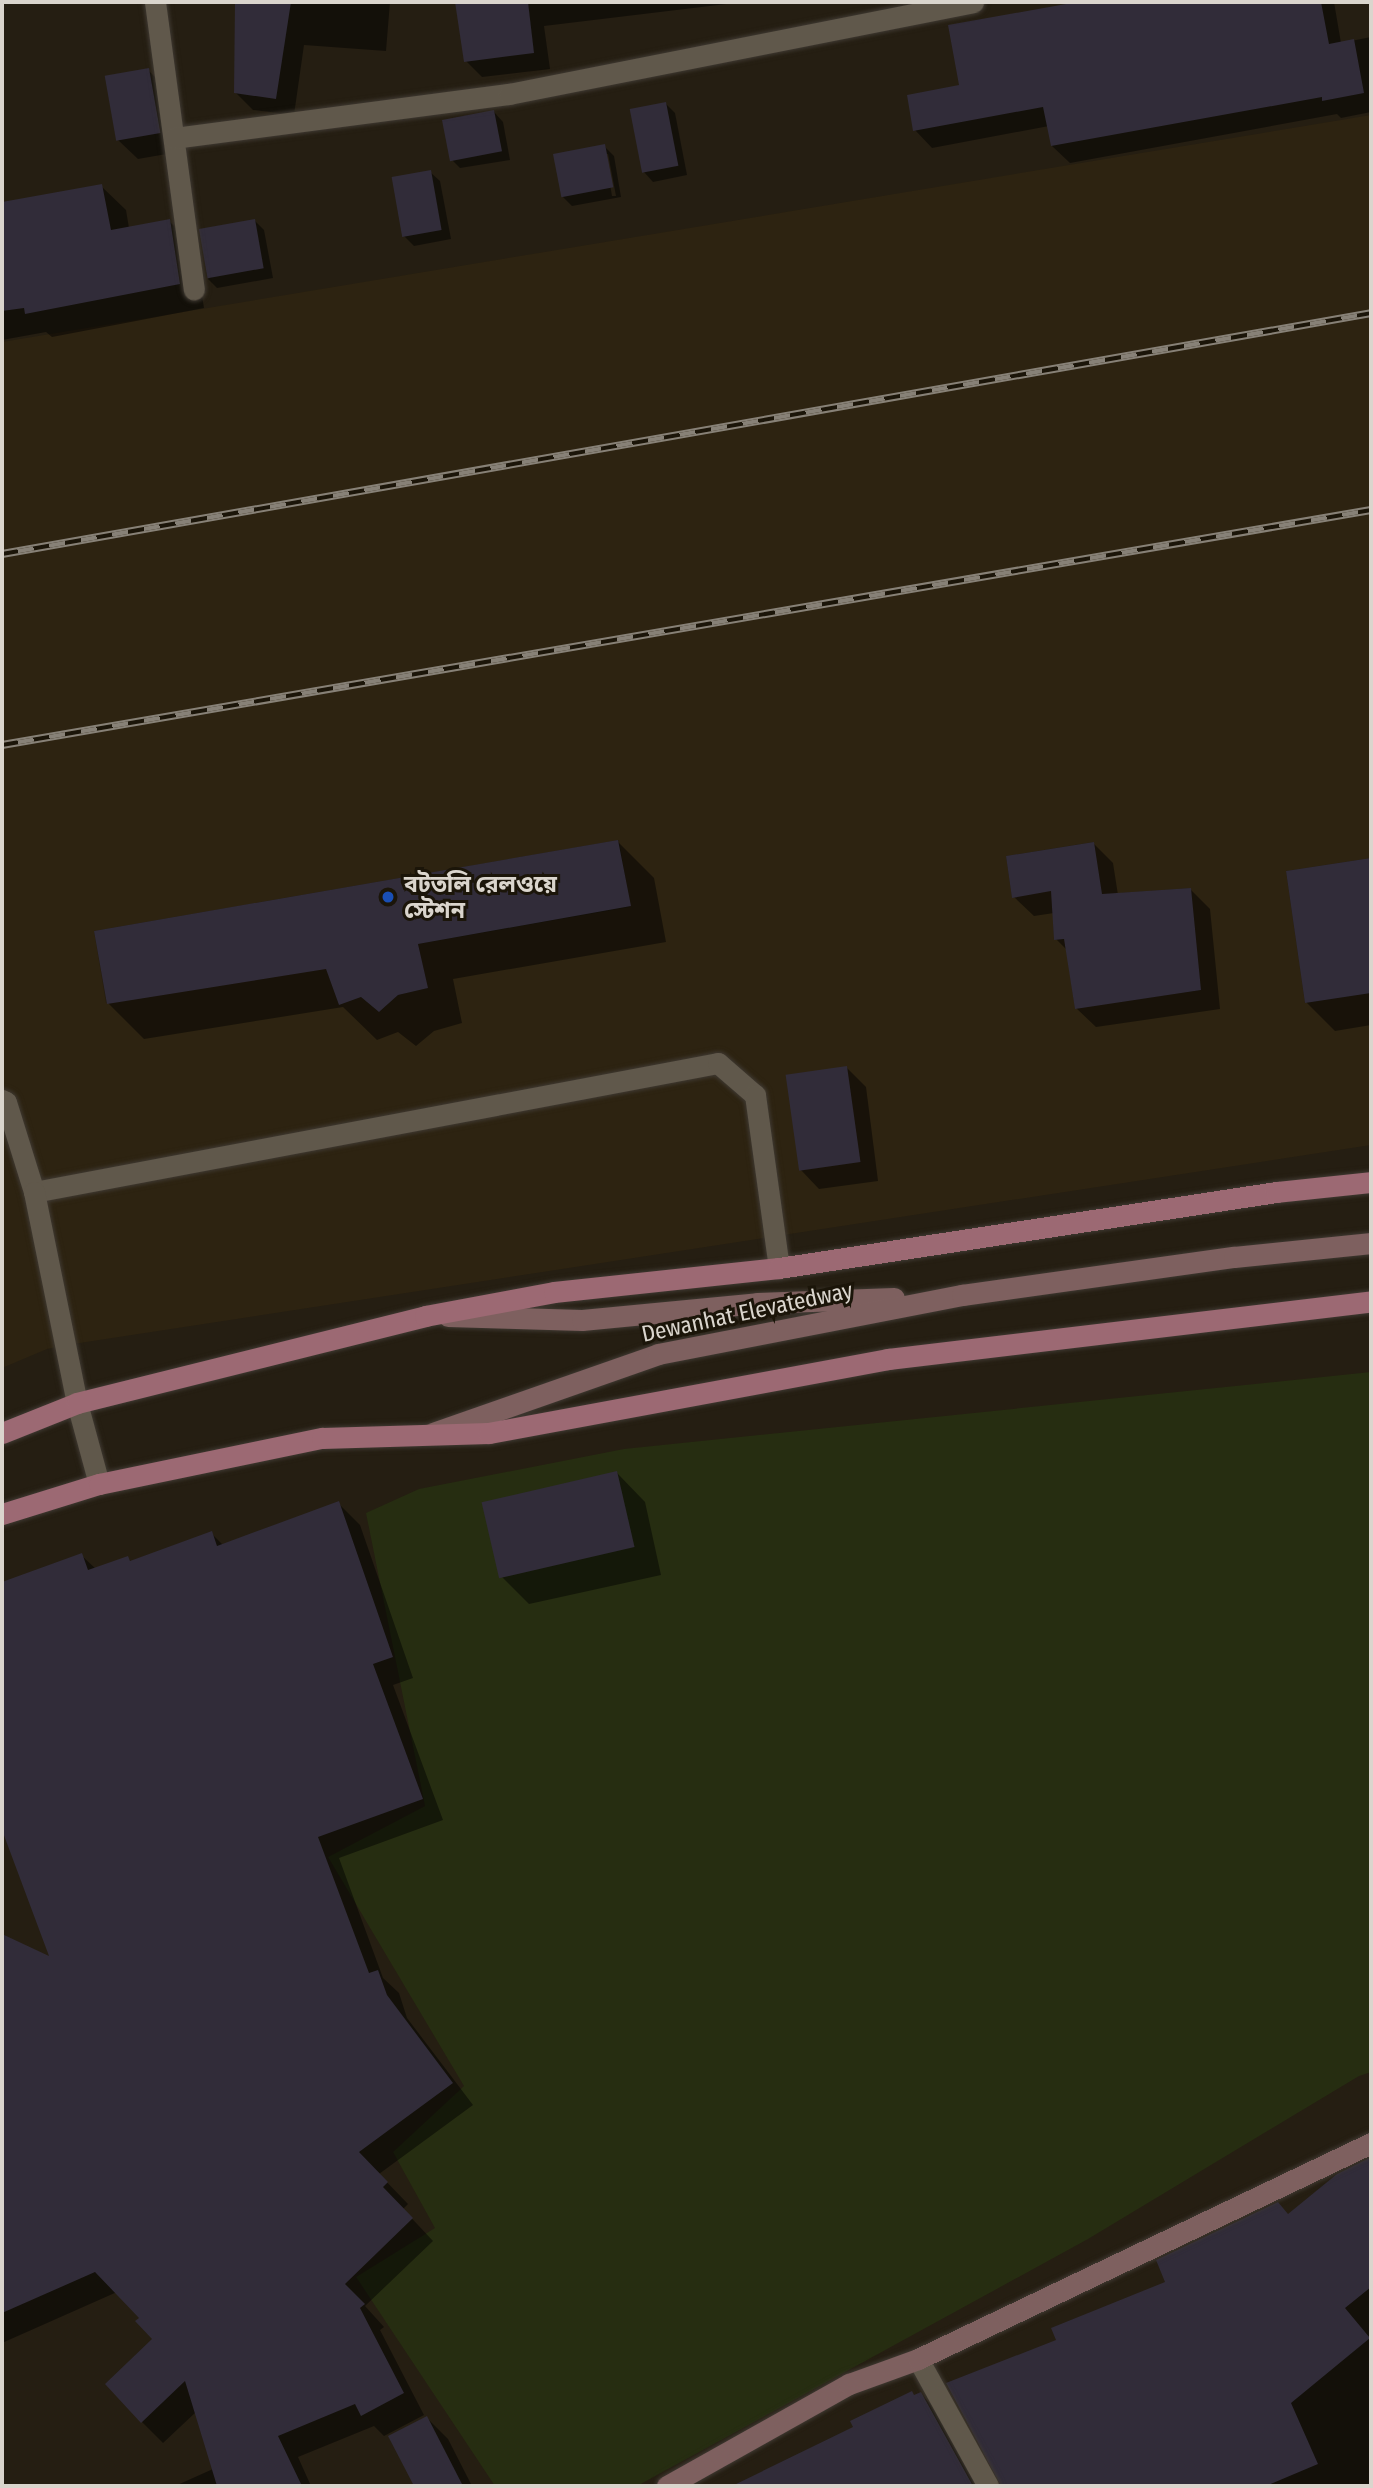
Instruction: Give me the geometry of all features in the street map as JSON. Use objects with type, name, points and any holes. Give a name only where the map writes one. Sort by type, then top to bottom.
[{"type":"main road","points":[[2,1433],[77,1403],[425,1316],[554,1292],[779,1268],[1276,1192],[1371,1182]]},
{"type":"main road","name":"Dewanhat Elevatedway","points":[[426,1435],[658,1354],[962,1295],[1234,1257],[1371,1243]]},
{"type":"main road","name":"Dewanhat Elevatedway","points":[[425,1316],[582,1320],[757,1303],[962,1295]]},
{"type":"main road","points":[[2,1514],[99,1483],[322,1438],[489,1433],[888,1359],[1371,1301]]},
{"type":"main road","points":[[667,2486],[849,2384],[918,2358],[1371,2143]]},
{"type":"street","points":[[155,2],[194,289]]},
{"type":"street","points":[[174,138],[509,94],[973,2]]},
{"type":"street","points":[[34,1192],[718,1063],[755,1096],[779,1268]]},
{"type":"street","points":[[2,1100],[6,1102],[34,1192],[77,1403],[99,1483]]},
{"type":"street","points":[[918,2358],[988,2486]]},
{"type":"shaded area","points":[[1371,115],[1371,858],[1286,871],[1305,1003],[1371,993],[1371,1145],[73,1344],[47,1349],[2,1368],[2,342]],"holes":[[[619,840],[630,907],[418,944],[427,988],[398,995],[379,1012],[361,997],[339,1005],[326,968],[106,1003],[94,931]],[[1093,842],[1100,883],[1012,897],[1006,856]],[[1191,888],[1193,930],[1054,940],[1052,898]],[[1194,941],[1201,990],[1075,1008],[1068,960]]]},
{"type":"green space","points":[[1371,1372],[1371,2072],[1359,2076],[1088,2239],[637,2486],[495,2486],[356,2277],[435,2228],[393,2152],[464,2086],[328,1857],[425,1806],[366,1513],[419,1489],[624,1449]]},
{"type":"building","points":[[235,2],[291,2],[276,99],[234,93]]},
{"type":"building","points":[[455,2],[528,2],[534,53],[464,62]]},
{"type":"building","points":[[1077,2],[1321,2],[1329,44],[1354,39],[1364,93],[1322,101],[1322,97],[1051,146],[1043,107],[913,131],[907,95],[959,85],[948,25]]},
{"type":"building","points":[[149,68],[160,133],[116,141],[105,76]]},
{"type":"building","points":[[666,102],[678,166],[642,173],[630,109]]},
{"type":"building","points":[[494,110],[502,151],[450,161],[442,120]]},
{"type":"building","points":[[605,144],[613,187],[561,197],[553,154]]},
{"type":"building","points":[[431,170],[442,230],[402,237],[392,177]]},
{"type":"building","points":[[102,184],[111,230],[170,219],[180,284],[25,314],[24,308],[2,311],[2,202]]},
{"type":"building","points":[[255,219],[264,268],[208,278],[199,229]]},
{"type":"building","points":[[618,840],[631,906],[418,944],[428,988],[398,995],[379,1012],[361,997],[339,1005],[326,969],[107,1004],[94,931]]},
{"type":"building","points":[[1094,842],[1102,894],[1191,888],[1201,990],[1075,1009],[1064,939],[1054,940],[1051,891],[1012,898],[1006,856]]},
{"type":"building","points":[[1371,858],[1371,993],[1305,1003],[1286,871]]},
{"type":"building","points":[[847,1066],[860,1162],[799,1171],[786,1075]]},
{"type":"building","points":[[617,1471],[635,1547],[499,1578],[482,1502]]},
{"type":"building","points":[[339,1501],[393,1657],[373,1664],[423,1799],[318,1837],[369,1973],[378,1970],[387,1995],[453,2083],[359,2152],[388,2182],[383,2187],[413,2218],[345,2284],[365,2304],[360,2308],[404,2393],[361,2416],[355,2404],[278,2436],[302,2486],[217,2486],[185,2381],[141,2423],[105,2384],[152,2339],[135,2321],[139,2318],[95,2272],[2,2313],[2,1934],[49,1956],[2,1830],[2,1582],[82,1553],[88,1570],[128,1556],[130,1561],[212,1531],[217,1546]]},
{"type":"building","points":[[1371,2157],[1371,2287],[1345,2308],[1370,2338],[1291,2403],[1318,2464],[1266,2486],[1001,2486],[946,2383],[1056,2340],[1051,2328],[1165,2282],[1156,2260],[1278,2202],[1288,2214],[1337,2174]]},
{"type":"building","points":[[912,2391],[914,2395],[921,2392],[973,2486],[732,2486],[853,2427],[850,2421]]},
{"type":"building","points":[[427,2416],[463,2486],[414,2486],[388,2436]]},
{"type":"railway","points":[[2,554],[1371,313]]},
{"type":"railway","points":[[2,745],[1371,510]]},
{"type":"place","name":"বটতলি রেলওয়ে স্টেশন","points":[[388,897]]}]
